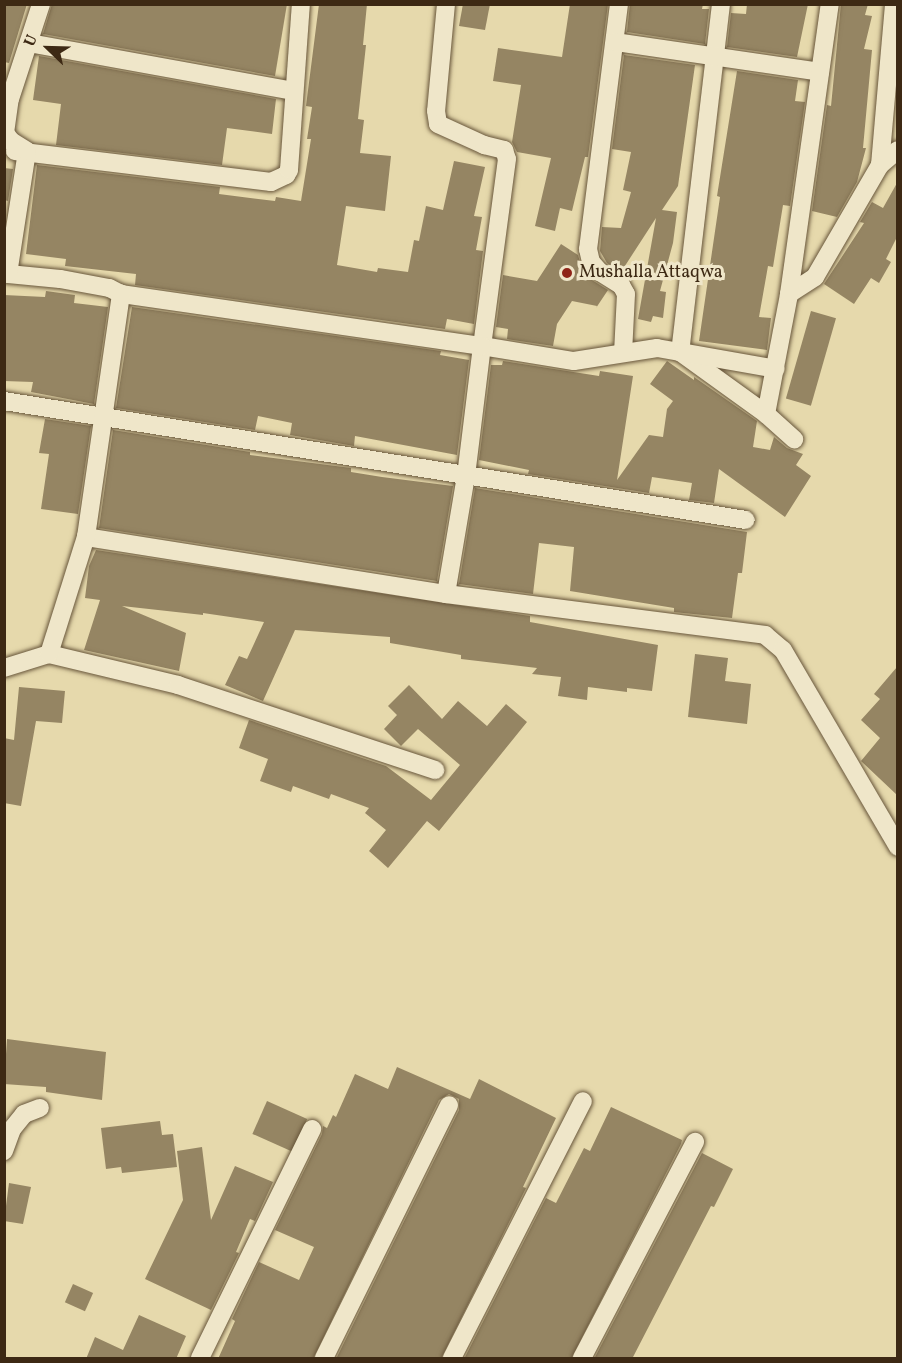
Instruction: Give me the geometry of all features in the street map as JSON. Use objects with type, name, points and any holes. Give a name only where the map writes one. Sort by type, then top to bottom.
[{"type":"street","points":[[27,151],[11,141],[5,133],[10,99],[41,4]]},
{"type":"street","points":[[4,151],[27,151],[271,182],[289,170],[301,4]]},
{"type":"street","points":[[446,4],[436,111],[438,124],[484,145],[504,150],[507,159],[466,476],[446,594]]},
{"type":"street","points":[[619,4],[588,249],[591,262],[600,272],[621,285],[626,294],[623,353]]},
{"type":"street","points":[[680,352],[721,4]]},
{"type":"street","points":[[766,414],[789,294],[830,4]]},
{"type":"street","points":[[880,165],[894,4]]},
{"type":"street","points":[[615,42],[820,72]]},
{"type":"street","points":[[29,43],[294,91]]},
{"type":"street","points":[[789,294],[815,277],[880,165],[897,150]]},
{"type":"street","points":[[27,151],[6,274],[60,279],[109,288],[121,294],[574,361],[657,348],[776,369]]},
{"type":"street","points":[[49,654],[86,537],[101,418],[121,294]]},
{"type":"street","points":[[680,352],[766,414],[794,439]]},
{"type":"street","points":[[4,401],[747,520]]},
{"type":"street","points":[[86,537],[446,594],[765,635],[783,650],[897,847]]},
{"type":"street","points":[[4,668],[49,654],[178,685],[435,770]]},
{"type":"street","points":[[452,1359],[583,1101]]},
{"type":"street","points":[[324,1359],[449,1105]]},
{"type":"street","points":[[4,1151],[12,1129],[24,1114],[40,1108]]},
{"type":"street","points":[[200,1359],[312,1129]]},
{"type":"street","points":[[582,1359],[695,1142]]},
{"type":"building","points":[[4,4],[27,4],[9,63],[4,62]]},
{"type":"building","points":[[52,4],[287,4],[275,76],[43,34]]},
{"type":"building","points":[[319,4],[367,4],[363,45],[366,45],[358,119],[364,120],[360,153],[391,156],[385,211],[346,206],[337,265],[377,272],[378,268],[408,272],[414,240],[419,241],[426,206],[443,210],[454,161],[485,167],[474,216],[482,217],[476,250],[483,251],[474,324],[447,319],[445,329],[135,285],[136,274],[65,266],[66,259],[26,254],[37,165],[220,187],[219,194],[275,201],[276,197],[301,201],[311,139],[307,139],[312,107],[306,106]]},
{"type":"building","points":[[463,4],[490,4],[485,30],[459,26]]},
{"type":"building","points":[[570,4],[608,4],[588,157],[585,157],[572,211],[560,208],[555,231],[535,226],[551,158],[517,152],[512,142],[521,85],[493,81],[498,48],[562,57]]},
{"type":"building","points":[[630,4],[703,4],[702,9],[709,9],[705,44],[627,32]]},
{"type":"building","points":[[747,4],[808,4],[797,57],[727,47],[731,13],[746,14]]},
{"type":"building","points":[[841,4],[868,4],[865,15],[872,16],[864,49],[872,50],[863,148],[866,148],[857,182],[837,217],[812,211],[827,105],[831,106]]},
{"type":"building","points":[[624,55],[695,65],[678,186],[662,210],[677,212],[673,243],[660,291],[666,292],[663,318],[653,316],[651,322],[638,319],[656,218],[621,272],[607,263],[600,251],[602,227],[621,228],[631,192],[623,190],[631,152],[612,149]]},
{"type":"building","points":[[39,56],[276,99],[272,134],[227,128],[222,165],[56,145],[61,104],[33,100]]},
{"type":"building","points":[[737,71],[798,80],[795,101],[805,102],[790,206],[783,205],[773,267],[768,266],[759,317],[771,318],[767,350],[699,341],[720,197],[717,196]]},
{"type":"building","points":[[4,168],[13,169],[8,201],[4,200]]},
{"type":"building","points":[[897,183],[897,237],[886,259],[891,262],[879,283],[871,278],[854,304],[824,284],[864,223],[860,222],[872,202],[883,208]]},
{"type":"building","points":[[561,244],[578,255],[582,269],[592,280],[608,290],[596,308],[597,306],[572,301],[557,324],[553,346],[507,339],[508,329],[496,327],[503,275],[537,281]]},
{"type":"building","points":[[46,291],[75,295],[74,303],[108,307],[94,404],[31,392],[33,382],[4,381],[4,295],[45,297]]},
{"type":"building","points":[[132,307],[441,351],[440,355],[469,360],[457,455],[355,436],[354,446],[290,435],[292,423],[258,416],[255,430],[116,408]]},
{"type":"building","points":[[811,311],[836,318],[811,406],[786,398]]},
{"type":"building","points":[[503,361],[599,376],[600,371],[633,376],[617,480],[649,435],[663,437],[667,409],[673,401],[650,384],[667,361],[757,421],[753,447],[770,450],[774,437],[787,448],[803,454],[796,465],[811,476],[785,517],[719,469],[714,503],[689,500],[692,483],[652,477],[649,493],[528,474],[529,470],[479,460],[491,365],[502,365]]},
{"type":"building","points":[[45,419],[91,426],[78,514],[41,509],[49,454],[39,453]]},
{"type":"building","points":[[113,430],[250,452],[250,455],[351,468],[351,472],[453,486],[437,581],[99,528]]},
{"type":"building","points":[[475,488],[747,532],[742,573],[738,573],[732,618],[674,612],[674,608],[570,591],[574,547],[539,543],[533,594],[459,584]]},
{"type":"building","points":[[96,550],[530,616],[530,622],[658,645],[652,691],[627,688],[627,692],[588,687],[587,700],[558,696],[561,677],[532,674],[537,668],[461,659],[461,655],[390,643],[390,637],[295,630],[263,701],[225,685],[239,656],[247,659],[264,622],[203,613],[203,615],[122,606],[186,633],[179,671],[84,650],[100,600],[85,598],[89,566]]},
{"type":"building","points":[[695,654],[728,658],[725,681],[751,684],[747,724],[688,717]]},
{"type":"building","points":[[897,667],[897,795],[861,761],[880,738],[861,720],[880,699],[874,694]]},
{"type":"building","points":[[409,685],[442,719],[458,701],[487,726],[506,704],[527,722],[439,831],[427,821],[388,868],[369,851],[386,830],[365,813],[369,808],[331,794],[329,799],[293,786],[291,792],[260,781],[268,759],[239,748],[249,720],[386,766],[431,800],[460,765],[418,729],[401,746],[384,729],[397,715],[388,706]]},
{"type":"building","points":[[19,687],[65,691],[62,723],[36,721],[21,806],[4,803],[4,738],[14,740]]},
{"type":"building","points":[[7,1039],[106,1052],[102,1100],[46,1092],[46,1087],[4,1084]]},
{"type":"building","points":[[397,1067],[470,1099],[479,1079],[556,1118],[523,1187],[526,1188],[441,1359],[336,1359],[459,1110],[459,1099],[449,1094],[439,1100],[313,1359],[218,1359],[235,1321],[232,1319],[259,1262],[299,1280],[314,1247],[275,1230],[322,1134],[323,1126],[327,1128],[333,1115],[336,1117],[355,1074],[388,1089]]},
{"type":"building","points":[[267,1101],[307,1119],[293,1152],[252,1134]]},
{"type":"building","points":[[611,1107],[682,1140],[571,1359],[464,1359],[546,1198],[556,1203],[584,1148],[590,1151]]},
{"type":"building","points":[[160,1121],[162,1135],[173,1134],[177,1167],[122,1173],[121,1167],[106,1169],[101,1128]]},
{"type":"building","points":[[202,1147],[211,1220],[235,1166],[273,1182],[255,1221],[250,1219],[236,1252],[239,1253],[211,1310],[145,1279],[183,1200],[177,1151]]},
{"type":"building","points":[[702,1153],[733,1169],[714,1207],[711,1206],[632,1359],[594,1359]]},
{"type":"building","points":[[9,1183],[31,1187],[23,1224],[4,1221]]},
{"type":"building","points":[[73,1284],[93,1293],[85,1311],[65,1302]]},
{"type":"building","points":[[139,1315],[186,1336],[176,1359],[86,1359],[95,1337],[123,1350]]},
{"type":"place","name":"Mushalla Attaqwa","points":[[567,273]]}]
